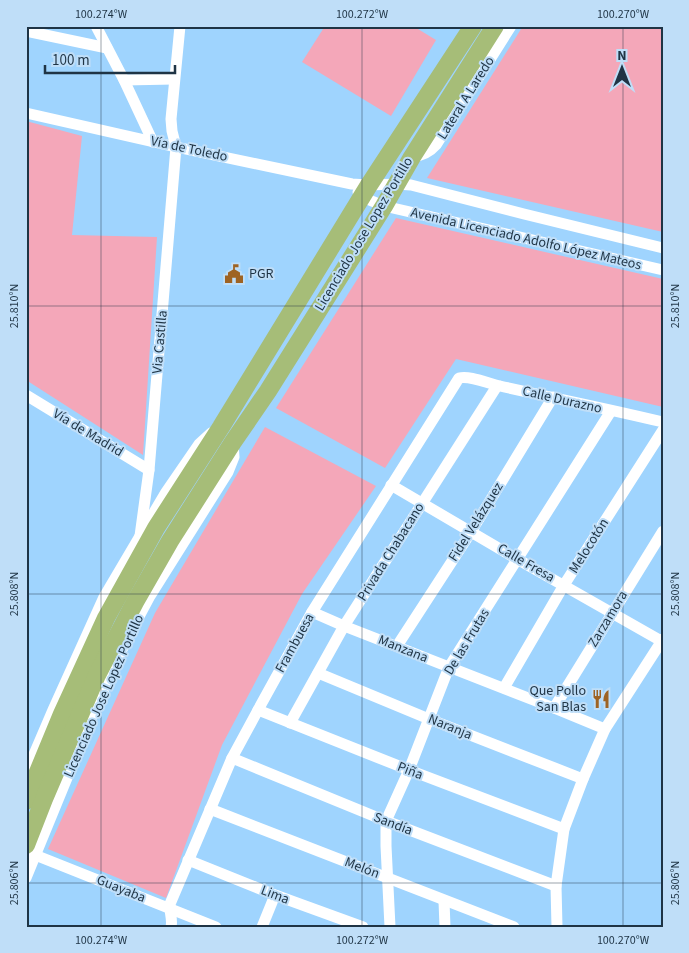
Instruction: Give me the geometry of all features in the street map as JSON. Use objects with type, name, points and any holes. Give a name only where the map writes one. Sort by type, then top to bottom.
[{"type":"highway","name":"Licenciado Jose Lopez Portillo","points":[[26,801],[62,714],[106,618],[156,528],[221,427],[361,189],[473,26]]},
{"type":"highway","name":"Licenciado Jose Lopez Portillo","points":[[29,850],[48,790],[97,675],[122,625],[170,541],[268,391],[494,26]]},
{"type":"street","points":[[96,26],[153,142]]},
{"type":"street","name":"Via Castilla","points":[[140,536],[150,470],[176,147],[171,118],[180,26]]},
{"type":"street","name":"Lateral A Laredo","points":[[412,157],[427,153],[436,145],[511,26]]},
{"type":"street","points":[[26,31],[107,48]]},
{"type":"street","points":[[124,80],[174,79]]},
{"type":"street","name":"Vía de Toledo","points":[[26,113],[361,189]]},
{"type":"street","name":"Avenida Licenciado Adolfo López Mateos","points":[[361,189],[397,183],[663,248]]},
{"type":"street","name":"Avenida Licenciado Adolfo López Mateos","points":[[361,189],[384,206],[663,270]]},
{"type":"street","name":"Calle Durazno","points":[[461,377],[663,422]]},
{"type":"street","name":"Frambuesa","points":[[171,927],[170,908],[188,860],[232,758],[312,612],[457,380],[461,377]]},
{"type":"street","name":"Privada Chabacano","points":[[290,722],[344,626],[497,386]]},
{"type":"street","name":"Vía de Madrid","points":[[26,395],[150,470]]},
{"type":"street","name":"Fidel Velázquez","points":[[397,646],[471,532],[553,397]]},
{"type":"street","name":"De las Frutas","points":[[390,927],[386,821],[409,770],[449,667],[611,411]]},
{"type":"street","name":"Licenciado Jose Lopez Portillo","points":[[26,773],[52,710],[104,597],[166,492],[199,444],[221,427]]},
{"type":"street","name":"Melocotón","points":[[504,688],[564,585],[663,430]]},
{"type":"street","name":"Calle Fresa","points":[[391,485],[517,559],[662,640]]},
{"type":"street","name":"Zarzamora","points":[[554,708],[663,531]]},
{"type":"street","name":"Manzana","points":[[312,612],[605,729]]},
{"type":"street","points":[[557,927],[556,886],[564,829],[605,729],[662,640]]},
{"type":"street","name":"Naranja","points":[[318,673],[583,779]]},
{"type":"street","name":"Piña","points":[[258,710],[564,829]]},
{"type":"street","name":"Sandía","points":[[232,758],[386,821],[556,886]]},
{"type":"street","name":"Melón","points":[[210,809],[444,900],[498,924],[514,927]]},
{"type":"street","name":"Licenciado Jose Lopez Portillo","points":[[26,878],[29,850]]},
{"type":"street","name":"Guayaba","points":[[29,850],[216,927]]},
{"type":"street","name":"Lima","points":[[188,860],[362,927]]},
{"type":"street","points":[[262,927],[275,895]]},
{"type":"street","points":[[444,900],[445,927]]},
{"type":"shaded area","points":[[325,26],[413,26],[436,40],[391,116],[302,62]]},
{"type":"shaded area","points":[[523,26],[663,26],[663,232],[427,178]]},
{"type":"shaded area","points":[[26,121],[82,136],[72,235],[157,237],[143,455],[26,380]]},
{"type":"shaded area","points":[[396,218],[663,279],[663,407],[456,359],[385,468],[276,408]]},
{"type":"shaded area","points":[[265,427],[376,486],[302,594],[222,745],[166,898],[48,849],[155,613]]},
{"type":"place","name":"PGR","points":[[234,274]]},
{"type":"place","name":"Que Pollo San Blas","points":[[601,699]]}]
